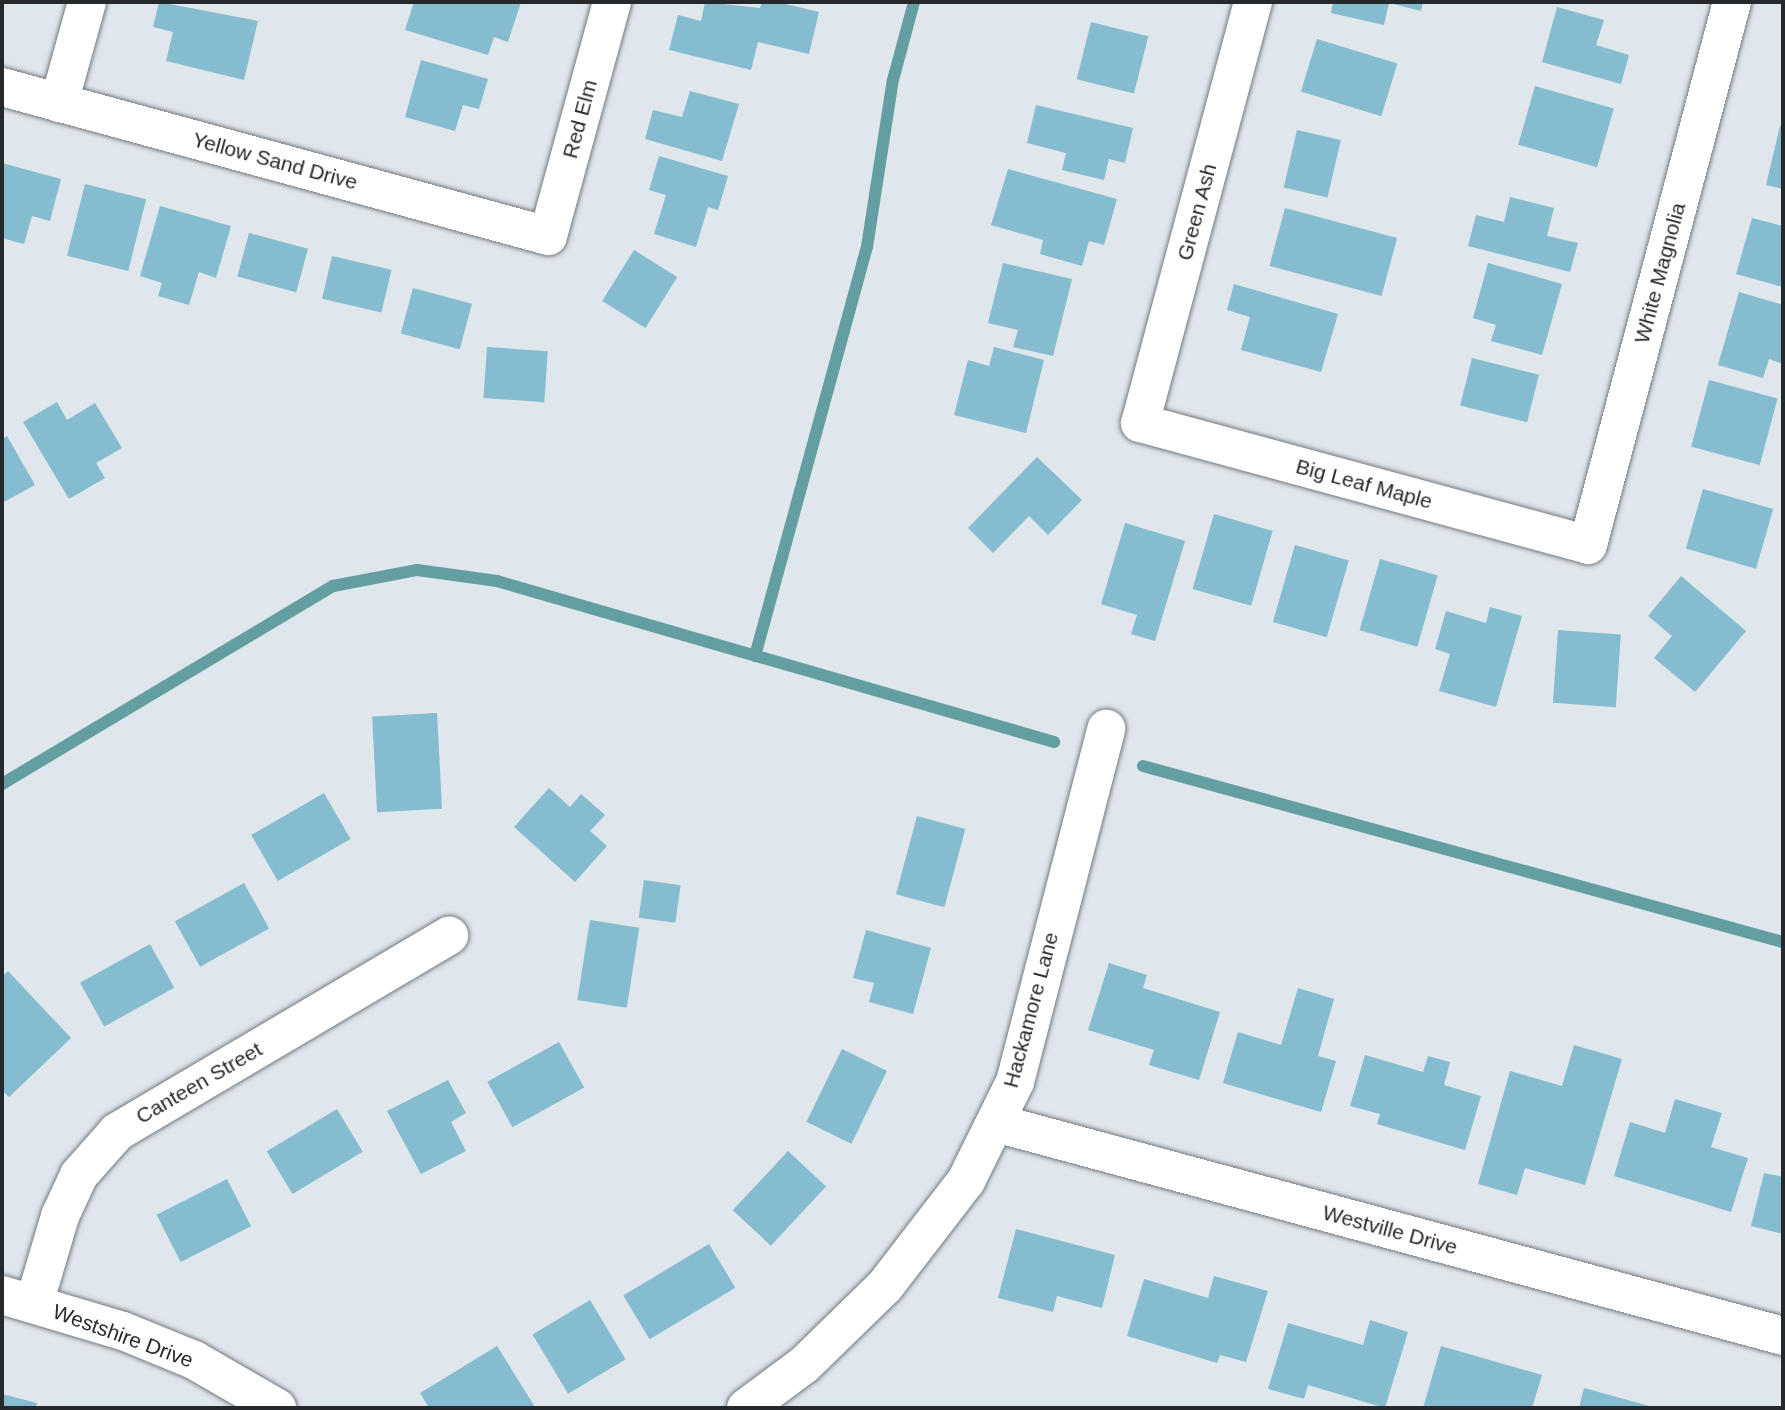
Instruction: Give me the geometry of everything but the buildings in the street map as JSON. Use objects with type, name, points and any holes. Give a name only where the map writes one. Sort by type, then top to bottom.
[{"type":"street","points":[[59,103],[87,2]]},
{"type":"street","name":"Red Elm","points":[[548,236],[612,2]]},
{"type":"street","name":"Green Ash","points":[[1140,423],[1253,2]]},
{"type":"street","name":"White Magnolia","points":[[1588,545],[1732,2]]},
{"type":"street","name":"Yellow Sand Drive","points":[[2,87],[548,236]]},
{"type":"street","name":"Big Leaf Maple","points":[[1140,423],[1588,545]]},
{"type":"street","name":"Hackamore Lane","points":[[746,1408],[804,1366],[885,1286],[966,1181],[1015,1083],[1106,729]]},
{"type":"street","name":"Canteen Street","points":[[18,1299],[79,1175],[117,1132],[449,936]]},
{"type":"street","name":"Westville Drive","points":[[996,1123],[1783,1336]]},
{"type":"street","name":"Westshire Drive","points":[[18,1299],[123,1331],[194,1360],[277,1408]]},
{"type":"waterway","points":[[755,656],[867,247],[893,80],[914,2]]},
{"type":"waterway","points":[[2,784],[333,586],[417,570],[497,581],[1054,742]]},
{"type":"waterway","points":[[1143,766],[1783,942]]}]
